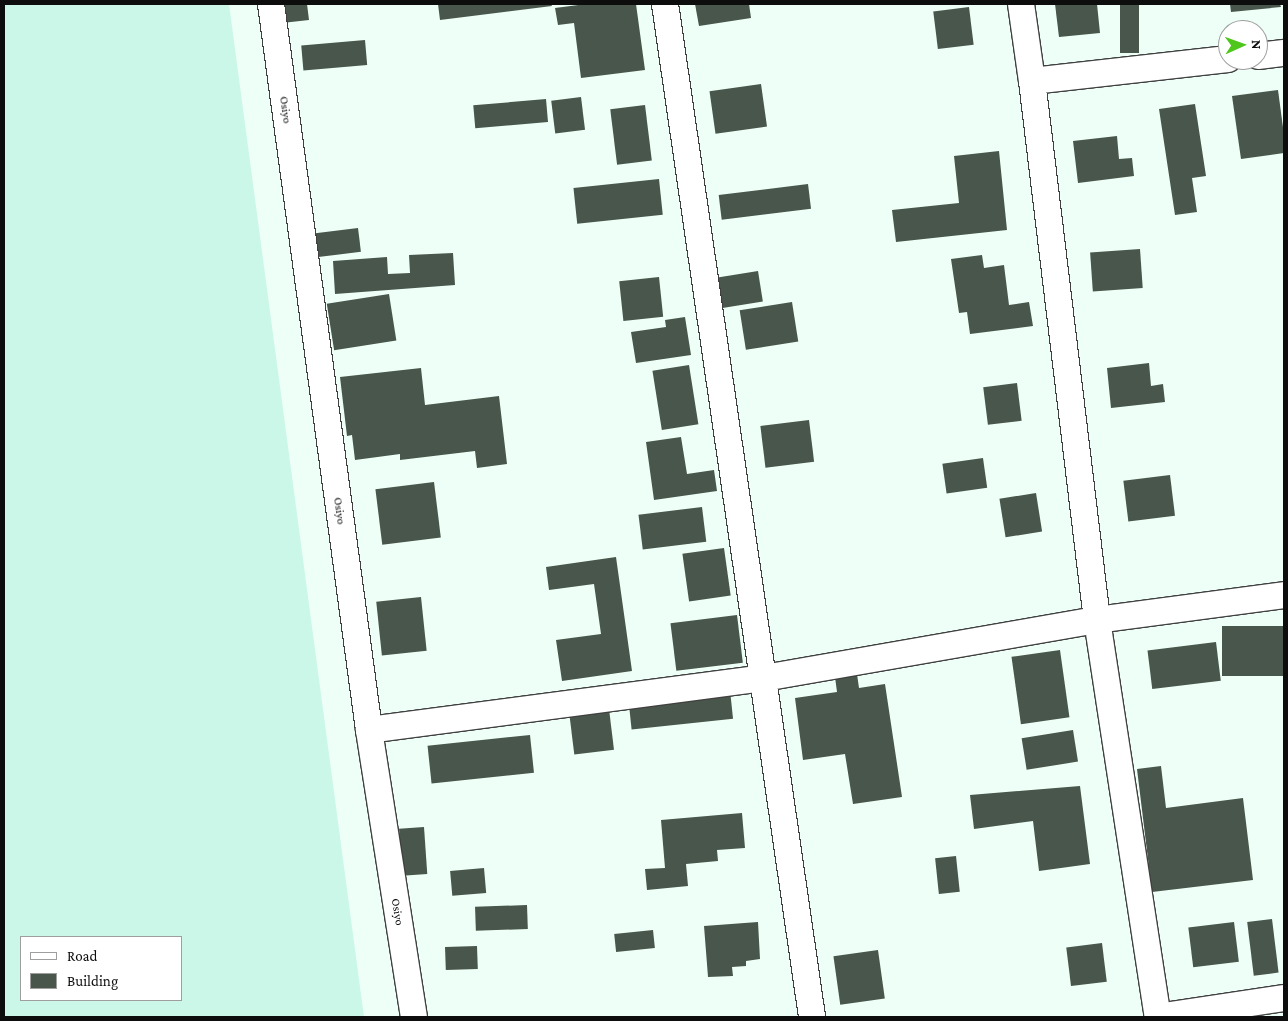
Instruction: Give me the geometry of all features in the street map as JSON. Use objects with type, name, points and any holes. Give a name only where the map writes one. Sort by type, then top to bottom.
[{"type":"street","name":"Osiyo","points":[[270,4],[369,730],[414,1017]]},
{"type":"street","points":[[666,4],[812,1017]]},
{"type":"street","points":[[1021,4],[1032,81],[1096,620],[1158,1017],[1284,998]]},
{"type":"street","points":[[1268,55],[1284,53]]},
{"type":"street","points":[[1032,81],[1218,60]]},
{"type":"street","points":[[369,730],[764,678],[1096,620],[1284,595]]},
{"type":"green space","points":[[4,4],[229,4],[364,1017],[4,1017]]},
{"type":"building","points":[[280,4],[307,4],[309,20],[282,23]]},
{"type":"building","points":[[438,4],[551,4],[552,6],[440,20]]},
{"type":"building","points":[[586,4],[636,4],[645,70],[581,78],[574,23],[558,25],[555,8]]},
{"type":"building","points":[[695,4],[749,4],[751,18],[699,26]]},
{"type":"building","points":[[1055,4],[1097,4],[1100,33],[1059,37]]},
{"type":"building","points":[[1120,4],[1139,4],[1139,53],[1120,53]]},
{"type":"building","points":[[1230,4],[1280,4],[1281,7],[1231,12]]},
{"type":"building","points":[[969,7],[974,45],[938,49],[933,11]]},
{"type":"building","points":[[365,40],[367,65],[303,70],[301,46]]},
{"type":"building","points":[[761,84],[767,127],[715,134],[710,91]]},
{"type":"building","points":[[1278,90],[1284,135],[1284,153],[1241,159],[1232,96]]},
{"type":"building","points":[[581,97],[585,130],[555,133],[551,101]]},
{"type":"building","points":[[546,99],[548,122],[475,128],[473,105]]},
{"type":"building","points":[[1195,104],[1206,176],[1192,178],[1197,212],[1175,215],[1159,109]]},
{"type":"building","points":[[645,105],[652,161],[617,165],[610,109]]},
{"type":"building","points":[[1117,136],[1119,159],[1132,158],[1134,176],[1078,183],[1073,141]]},
{"type":"building","points":[[999,151],[1007,230],[896,242],[892,210],[959,203],[954,156]]},
{"type":"building","points":[[659,179],[663,215],[577,224],[573,188]]},
{"type":"building","points":[[808,184],[811,209],[722,220],[719,195]]},
{"type":"building","points":[[358,228],[361,252],[318,257],[315,233]]},
{"type":"building","points":[[1140,249],[1143,288],[1093,291],[1090,252]]},
{"type":"building","points":[[453,253],[455,285],[335,294],[333,261],[387,257],[388,274],[410,273],[409,255]]},
{"type":"building","points":[[982,255],[984,268],[1004,265],[1009,305],[1029,302],[1033,326],[970,334],[967,312],[959,313],[951,259]]},
{"type":"building","points":[[758,271],[763,302],[719,309],[715,278]]},
{"type":"building","points":[[659,277],[663,317],[623,321],[619,281]]},
{"type":"building","points":[[389,294],[396,340],[334,350],[327,304]]},
{"type":"building","points":[[792,302],[798,342],[746,350],[740,310]]},
{"type":"building","points":[[685,317],[691,355],[636,363],[631,332],[666,327],[665,320]]},
{"type":"building","points":[[1149,363],[1151,386],[1163,384],[1165,402],[1111,408],[1107,368]]},
{"type":"building","points":[[689,365],[698,424],[662,430],[652,371]]},
{"type":"building","points":[[421,368],[425,405],[499,396],[507,464],[477,468],[475,451],[400,460],[400,454],[355,460],[352,435],[347,436],[340,377]]},
{"type":"building","points":[[1017,383],[1022,421],[988,425],[983,387]]},
{"type":"building","points":[[809,420],[814,462],[765,468],[760,426]]},
{"type":"building","points":[[681,437],[687,474],[714,470],[717,491],[654,500],[646,442]]},
{"type":"building","points":[[983,458],[987,488],[947,493],[942,464]]},
{"type":"building","points":[[1170,475],[1175,516],[1128,521],[1123,481]]},
{"type":"building","points":[[434,482],[441,538],[382,545],[375,489]]},
{"type":"building","points":[[1036,493],[1042,532],[1006,537],[999,499]]},
{"type":"building","points":[[702,507],[706,542],[643,550],[638,515]]},
{"type":"building","points":[[724,548],[731,596],[689,601],[682,554]]},
{"type":"building","points":[[616,557],[632,671],[562,681],[556,640],[601,634],[594,584],[549,590],[546,567]]},
{"type":"building","points":[[421,597],[427,651],[382,655],[376,602]]},
{"type":"building","points":[[737,615],[743,663],[676,671],[670,623]]},
{"type":"building","points":[[1222,626],[1284,626],[1284,676],[1222,676]]},
{"type":"building","points":[[1216,642],[1221,681],[1152,689],[1148,650]]},
{"type":"building","points":[[1060,650],[1069,717],[1021,724],[1011,657]]},
{"type":"building","points":[[857,674],[859,688],[885,684],[902,797],[853,804],[845,754],[803,760],[795,698],[837,692],[835,677]]},
{"type":"building","points":[[730,690],[733,719],[632,730],[629,701]]},
{"type":"building","points":[[609,709],[614,750],[574,755],[569,714]]},
{"type":"building","points":[[1073,730],[1078,762],[1027,770],[1022,738]]},
{"type":"building","points":[[530,735],[534,773],[432,784],[428,746]]},
{"type":"building","points":[[1161,766],[1166,808],[1243,798],[1253,880],[1152,892],[1137,769]]},
{"type":"building","points":[[1080,786],[1090,864],[1039,871],[1033,821],[974,829],[970,795]]},
{"type":"building","points":[[742,813],[745,848],[717,850],[718,861],[686,864],[688,886],[647,890],[645,869],[665,868],[661,820]]},
{"type":"building","points":[[424,827],[427,874],[402,876],[399,829]]},
{"type":"building","points":[[956,856],[960,892],[939,894],[935,858]]},
{"type":"building","points":[[484,868],[486,893],[452,896],[450,871]]},
{"type":"building","points":[[527,905],[528,929],[476,931],[475,907]]},
{"type":"building","points":[[1272,919],[1279,973],[1254,976],[1247,922]]},
{"type":"building","points":[[758,922],[760,959],[746,961],[746,966],[732,967],[733,976],[708,977],[704,926]]},
{"type":"building","points":[[1234,922],[1239,962],[1193,967],[1188,928]]},
{"type":"building","points":[[653,930],[655,948],[616,952],[614,934]]},
{"type":"building","points":[[1102,943],[1107,982],[1071,986],[1066,947]]},
{"type":"building","points":[[477,946],[478,969],[446,970],[445,947]]},
{"type":"building","points":[[878,950],[885,999],[840,1005],[833,956]]}]
